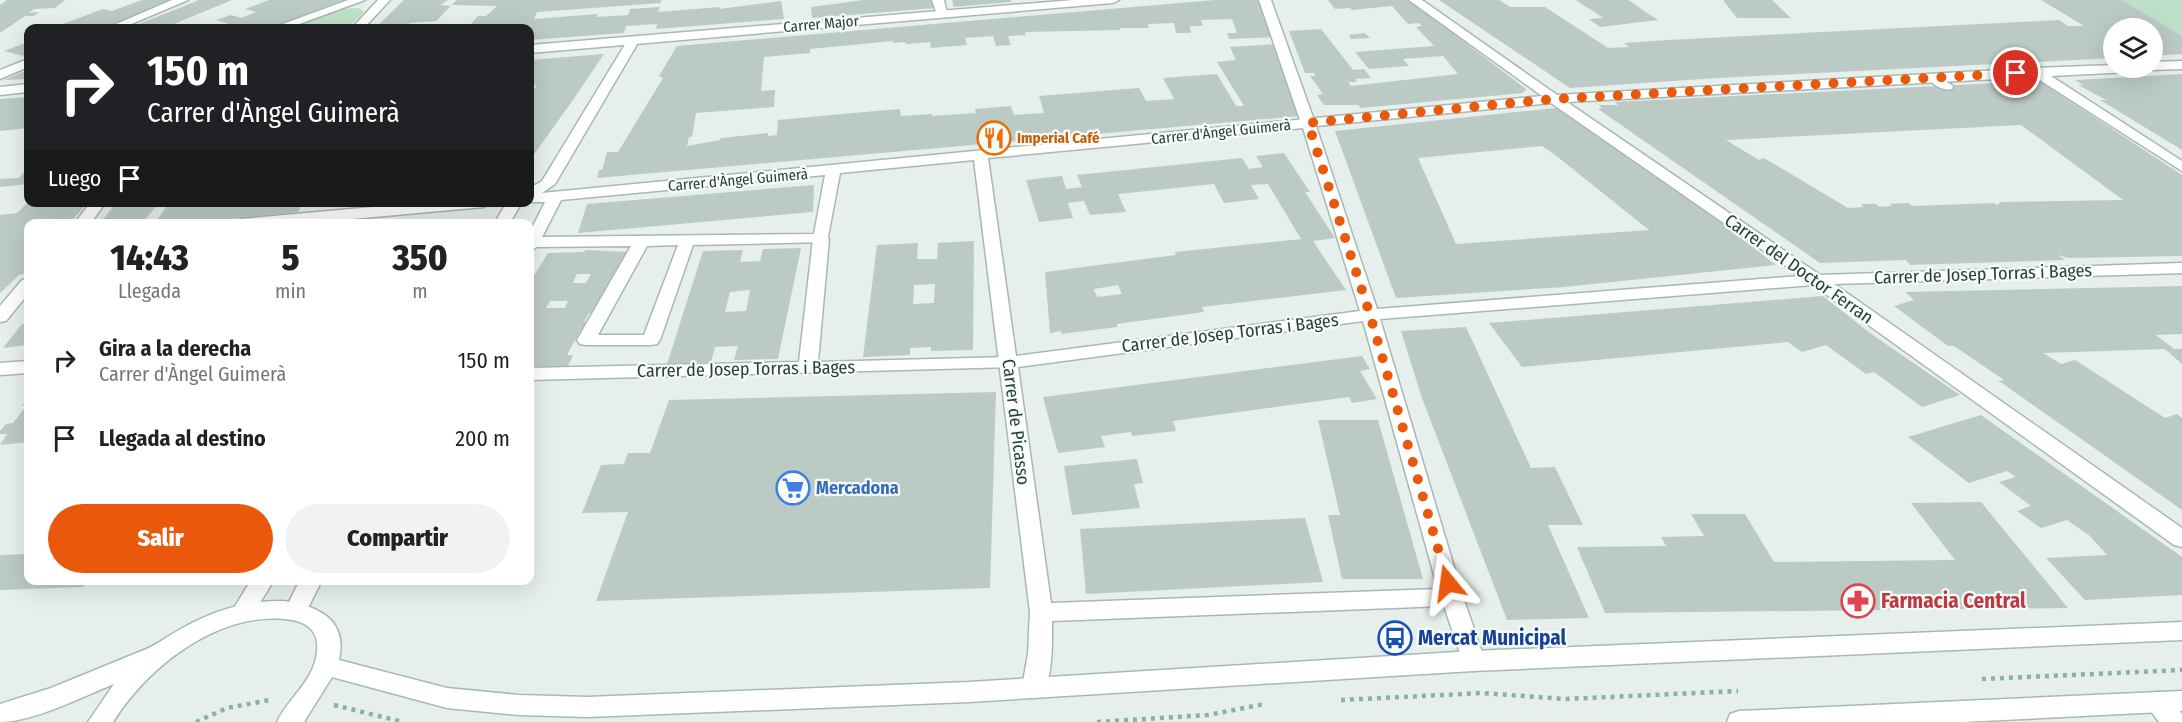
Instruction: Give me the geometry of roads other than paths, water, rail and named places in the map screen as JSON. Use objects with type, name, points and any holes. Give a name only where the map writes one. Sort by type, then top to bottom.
[{"type":"street","points":[[123,24],[182,0]]},
{"type":"street","points":[[289,24],[358,0]]},
{"type":"street","points":[[362,24],[384,0]]},
{"type":"street","points":[[938,0],[940,13]]},
{"type":"street","name":"Carrer Major","points":[[534,49],[1113,0]]},
{"type":"street","points":[[1266,0],[1370,315],[1452,597],[1473,661]]},
{"type":"street","name":"Carrer del Doctor Ferran","points":[[1415,0],[2182,539]]},
{"type":"street","points":[[534,236],[552,190],[633,41]]},
{"type":"street","points":[[0,75],[24,65]]},
{"type":"street","points":[[2163,66],[2182,65]]},
{"type":"street","name":"Carrer d'Àngel Guimerà","points":[[534,197],[552,190],[833,171],[1554,99],[2103,69]]},
{"type":"street","points":[[2036,72],[2182,167]]},
{"type":"street","points":[[1934,78],[1947,86]]},
{"type":"street","points":[[0,91],[24,88]]},
{"type":"street","name":"Carrer de Picasso","points":[[981,156],[1041,612],[1040,654],[1034,687]]},
{"type":"street","points":[[808,368],[821,239],[833,171]]},
{"type":"street","points":[[534,193],[552,190]]},
{"type":"street","points":[[85,219],[95,207]]},
{"type":"street","points":[[310,217],[316,207]]},
{"type":"street","points":[[290,219],[426,207]]},
{"type":"street","points":[[534,244],[821,239]]},
{"type":"street","points":[[642,241],[586,340],[651,340],[687,241]]},
{"type":"street","name":"Carrer de Josep Torras i Bages","points":[[534,374],[1008,363],[1370,315],[1816,280],[2182,268]]},
{"type":"street","points":[[0,317],[24,289]]},
{"type":"street","points":[[0,369],[24,367]]},
{"type":"street","points":[[242,613],[260,585]]},
{"type":"street","points":[[296,610],[308,585]]},
{"type":"street","points":[[1041,612],[1452,597]]},
{"type":"street","points":[[0,715],[56,697],[160,654],[211,625],[242,613],[269,609],[296,610],[314,618],[329,637],[330,650],[326,666],[311,693],[289,722]]},
{"type":"street","points":[[326,666],[447,698],[519,705],[575,707],[758,702],[1473,661],[2182,630]]},
{"type":"street","points":[[100,722],[109,706],[160,654]]},
{"type":"street","points":[[1739,722],[1941,717],[2182,701]]},
{"type":"street","points":[[2156,702],[2174,722]]},
{"type":"place","name":"Imperial Café","points":[[994,138]]},
{"type":"place","name":"Mercadona","points":[[793,488]]},
{"type":"place","name":"Farmacia Central","points":[[1858,601]]},
{"type":"place","name":"Mercat Municipal","points":[[1395,638]]}]
